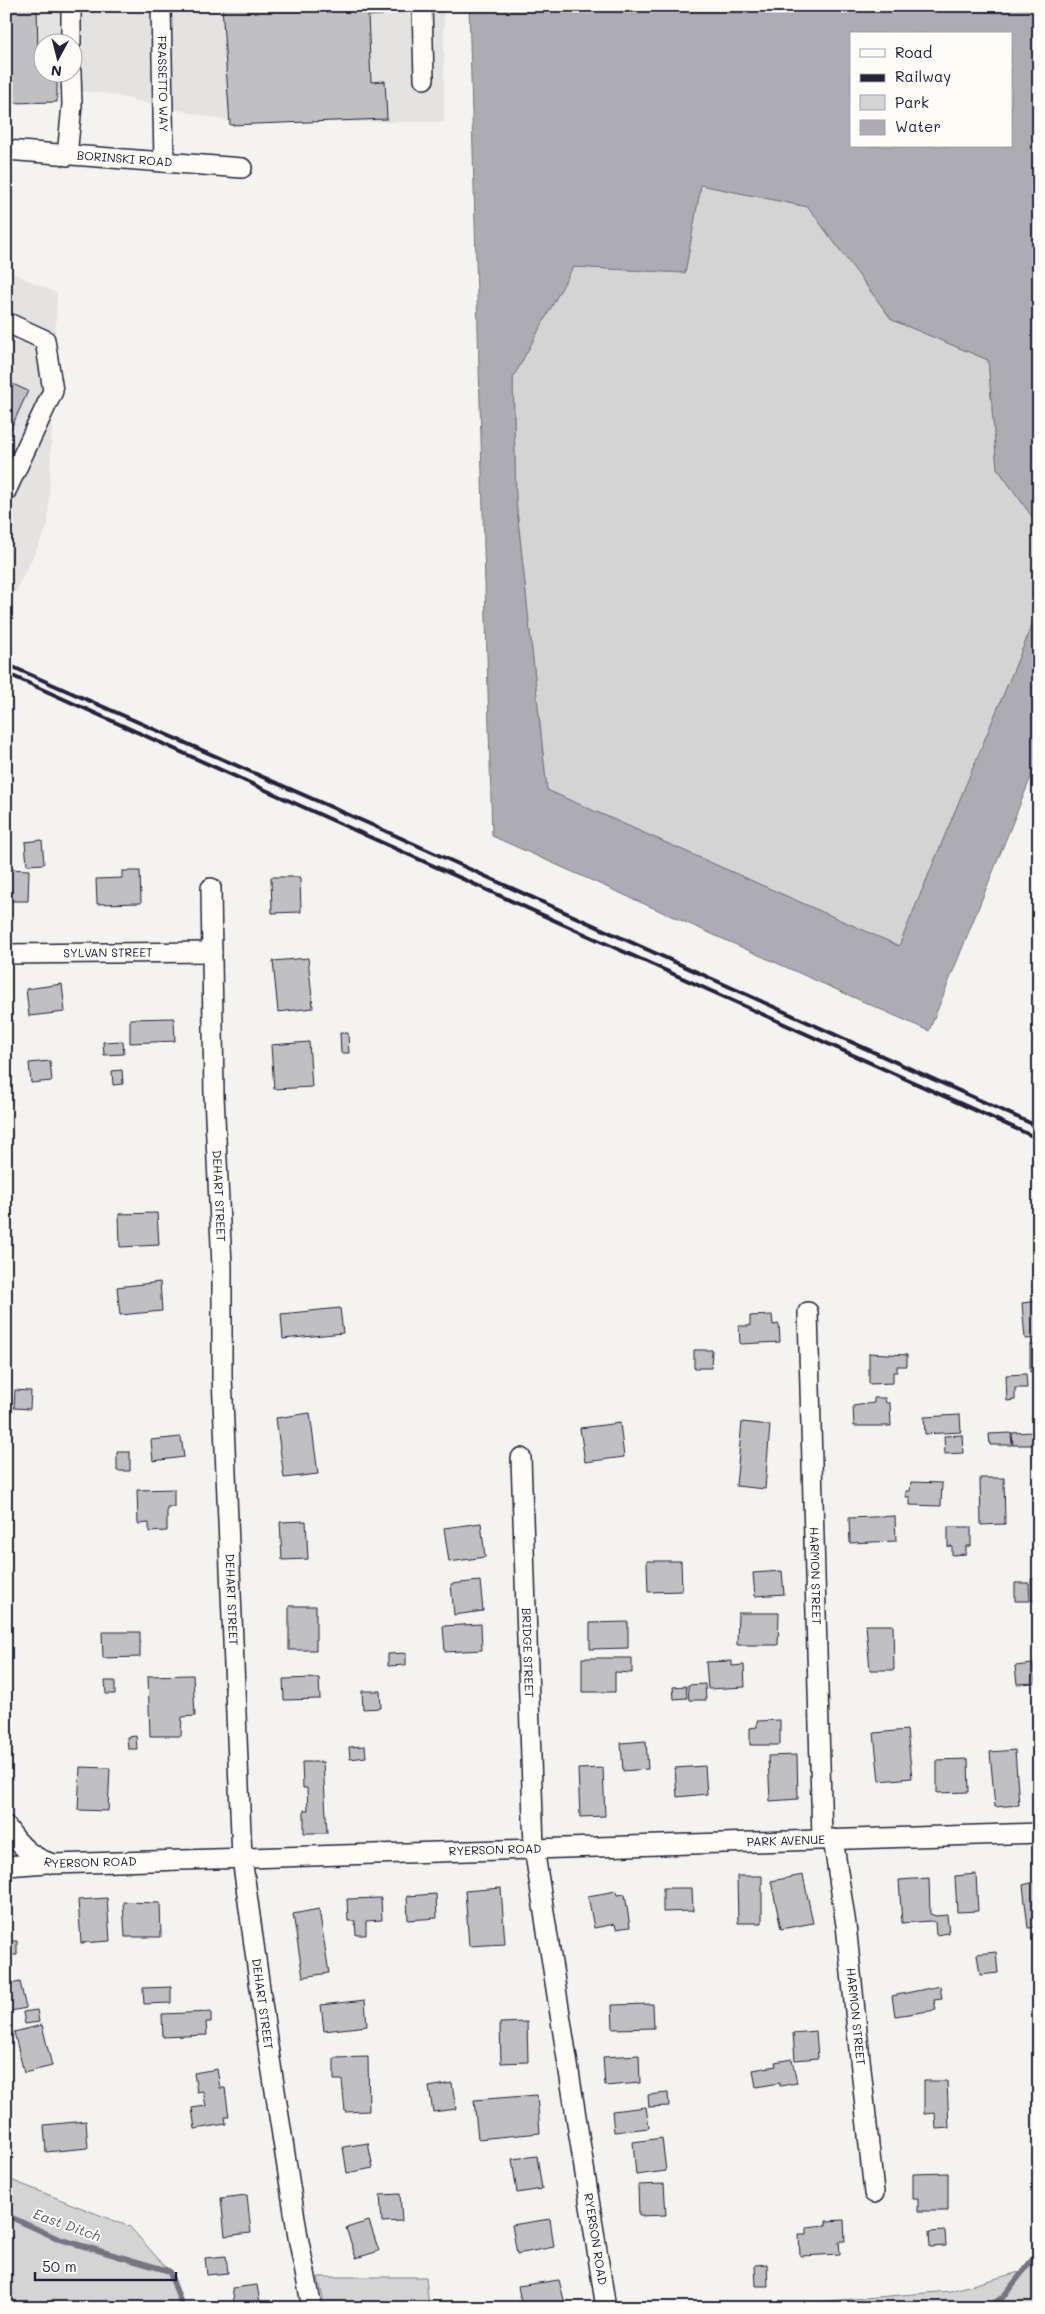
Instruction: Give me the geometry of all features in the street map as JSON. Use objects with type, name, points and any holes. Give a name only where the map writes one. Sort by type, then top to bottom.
[{"type":"street","points":[[71,6],[71,32]]},
{"type":"street","name":"FRASSETTO WAY","points":[[162,6],[164,162]]},
{"type":"street","points":[[422,6],[424,79]]},
{"type":"street","points":[[67,156],[72,105],[71,82]]},
{"type":"street","name":"BORINSKI ROAD","points":[[6,150],[242,168]]},
{"type":"street","points":[[6,322],[45,340],[53,391],[6,491]]},
{"type":"street","name":"DEHART STREET","points":[[211,888],[214,1096],[222,1266],[222,1376],[242,1858],[268,2046],[298,2237],[312,2308]]},
{"type":"street","name":"SYLVAN STREET","points":[[6,954],[212,952]]},
{"type":"street","name":"HARMON STREET","points":[[808,1312],[827,1839],[846,1925],[874,2193]]},
{"type":"street","name":"BRIDGE STREET","points":[[521,1458],[534,1848]]},
{"type":"street","name":"RYERSON ROAD","points":[[6,1826],[20,1846],[41,1861],[51,1863],[534,1848],[606,2308]]},
{"type":"street","name":"PARK AVENUE","points":[[534,1848],[1039,1833]]},
{"type":"street","points":[[6,1866],[51,1863]]},
{"type":"shaded area","points":[[6,6],[444,6],[444,122],[231,122],[103,93],[6,85]]},
{"type":"shaded area","points":[[6,270],[57,293],[48,526],[6,611]]},
{"type":"green space","points":[[701,185],[808,207],[892,320],[988,360],[997,468],[1039,526],[1039,609],[899,946],[547,790],[516,501],[513,377],[573,267],[685,273]]},
{"type":"green space","points":[[6,2178],[130,2227],[169,2271],[183,2308],[6,2308]]},
{"type":"green space","points":[[1039,2251],[1039,2308],[744,2308],[950,2291],[1023,2271]]},
{"type":"green space","points":[[318,2277],[426,2277],[429,2308],[325,2308]]},
{"type":"water","points":[[469,6],[1039,6],[1039,526],[997,468],[988,360],[892,320],[808,207],[701,185],[685,273],[573,267],[513,378],[516,501],[547,790],[899,946],[1039,609],[1039,757],[929,1031],[492,836]]},
{"type":"building","points":[[6,6],[37,6],[38,32],[32,32],[32,82],[57,82],[57,102],[9,103],[9,93],[6,93]]},
{"type":"building","points":[[222,6],[382,6],[383,15],[368,16],[371,82],[385,81],[387,119],[230,125]]},
{"type":"building","points":[[6,381],[28,391],[6,439]]},
{"type":"building","points":[[42,840],[44,864],[27,865],[25,842]]},
{"type":"building","points":[[6,869],[29,870],[28,901],[6,901]]},
{"type":"building","points":[[122,871],[140,871],[141,903],[97,904],[96,879],[122,878]]},
{"type":"building","points":[[271,877],[300,877],[301,912],[272,913]]},
{"type":"building","points":[[308,958],[313,1008],[278,1012],[273,961]]},
{"type":"building","points":[[62,984],[65,1012],[29,1016],[26,989]]},
{"type":"building","points":[[174,1018],[175,1041],[130,1043],[130,1019]]},
{"type":"building","points":[[340,1033],[348,1033],[349,1053],[341,1053]]},
{"type":"building","points":[[123,1041],[124,1054],[104,1055],[103,1042]]},
{"type":"building","points":[[309,1042],[312,1087],[274,1089],[271,1045]]},
{"type":"building","points":[[50,1061],[52,1081],[31,1083],[29,1063]]},
{"type":"building","points":[[122,1070],[123,1084],[113,1085],[112,1071]]},
{"type":"building","points":[[157,1213],[159,1245],[120,1247],[119,1214]]},
{"type":"building","points":[[160,1282],[162,1311],[120,1315],[117,1287]]},
{"type":"building","points":[[1039,1301],[1039,1338],[1025,1339],[1022,1303]]},
{"type":"building","points":[[340,1308],[343,1333],[283,1339],[281,1314]]},
{"type":"building","points":[[772,1315],[773,1325],[779,1324],[780,1342],[740,1344],[739,1326],[750,1326],[750,1316]]},
{"type":"building","points":[[1030,1345],[1039,1345],[1039,1372],[1030,1372]]},
{"type":"building","points":[[694,1350],[712,1350],[711,1368],[694,1368]]},
{"type":"building","points":[[869,1353],[907,1355],[907,1366],[897,1366],[897,1372],[893,1372],[893,1383],[869,1384]]},
{"type":"building","points":[[1026,1374],[1027,1388],[1015,1388],[1015,1400],[1007,1401],[1006,1375]]},
{"type":"building","points":[[15,1390],[31,1391],[30,1409],[14,1408]]},
{"type":"building","points":[[874,1398],[885,1398],[886,1403],[890,1403],[891,1426],[854,1426],[853,1406],[874,1403]]},
{"type":"building","points":[[310,1413],[318,1474],[284,1478],[276,1418]]},
{"type":"building","points":[[960,1415],[961,1432],[925,1434],[924,1417]]},
{"type":"building","points":[[742,1422],[770,1425],[765,1489],[736,1486]]},
{"type":"building","points":[[620,1423],[624,1457],[585,1462],[580,1428]]},
{"type":"building","points":[[1034,1432],[1034,1445],[1013,1445],[1012,1433]]},
{"type":"building","points":[[1011,1433],[1012,1445],[990,1445],[989,1434]]},
{"type":"building","points":[[962,1435],[963,1453],[945,1454],[944,1436]]},
{"type":"building","points":[[181,1437],[184,1457],[153,1461],[151,1440]]},
{"type":"building","points":[[117,1452],[130,1452],[130,1471],[117,1471]]},
{"type":"building","points":[[980,1478],[1004,1478],[1005,1524],[981,1525]]},
{"type":"building","points":[[911,1482],[942,1483],[941,1506],[910,1505],[910,1497],[906,1497],[906,1491],[910,1491]]},
{"type":"building","points":[[174,1489],[174,1507],[167,1507],[167,1531],[149,1532],[149,1523],[138,1524],[137,1490]]},
{"type":"building","points":[[895,1516],[896,1541],[850,1543],[849,1518]]},
{"type":"building","points":[[306,1521],[308,1559],[282,1560],[280,1522]]},
{"type":"building","points":[[481,1523],[485,1557],[449,1562],[444,1528]]},
{"type":"building","points":[[948,1527],[971,1527],[971,1546],[966,1546],[966,1554],[952,1555],[952,1546],[948,1547]]},
{"type":"building","points":[[647,1561],[681,1561],[682,1591],[648,1592]]},
{"type":"building","points":[[782,1571],[784,1594],[755,1596],[753,1573]]},
{"type":"building","points":[[1031,1579],[1039,1579],[1039,1601],[1032,1601]]},
{"type":"building","points":[[480,1581],[483,1611],[454,1615],[451,1584]]},
{"type":"building","points":[[1015,1583],[1029,1583],[1030,1601],[1015,1601]]},
{"type":"building","points":[[289,1606],[316,1606],[316,1650],[289,1650]]},
{"type":"building","points":[[738,1613],[779,1613],[778,1645],[737,1645]]},
{"type":"building","points":[[628,1622],[628,1648],[590,1649],[590,1623]]},
{"type":"building","points":[[481,1624],[482,1650],[445,1652],[443,1626]]},
{"type":"building","points":[[866,1625],[893,1625],[894,1670],[870,1670]]},
{"type":"building","points":[[102,1632],[140,1632],[140,1657],[103,1658]]},
{"type":"building","points":[[406,1653],[406,1665],[388,1666],[388,1654]]},
{"type":"building","points":[[582,1658],[632,1658],[632,1673],[615,1672],[615,1692],[582,1692]]},
{"type":"building","points":[[732,1661],[732,1666],[744,1665],[745,1687],[708,1689],[706,1662]]},
{"type":"building","points":[[1033,1664],[1035,1683],[1017,1684],[1015,1666]]},
{"type":"building","points":[[193,1675],[195,1716],[182,1717],[181,1736],[150,1736],[148,1676]]},
{"type":"building","points":[[319,1678],[320,1699],[284,1700],[283,1679]]},
{"type":"building","points":[[105,1681],[115,1681],[115,1694],[106,1694]]},
{"type":"building","points":[[705,1684],[706,1700],[689,1700],[688,1685]]},
{"type":"building","points":[[686,1686],[687,1698],[674,1699],[673,1687]]},
{"type":"building","points":[[362,1691],[380,1691],[381,1708],[363,1709]]},
{"type":"building","points":[[780,1720],[780,1745],[750,1745],[750,1728],[757,1727],[757,1721]]},
{"type":"building","points":[[907,1730],[912,1778],[879,1781],[874,1733]]},
{"type":"building","points":[[136,1736],[137,1749],[128,1749],[127,1737]]},
{"type":"building","points":[[646,1741],[648,1769],[623,1771],[621,1743]]},
{"type":"building","points":[[365,1746],[366,1757],[350,1759],[349,1747]]},
{"type":"building","points":[[1015,1750],[1019,1805],[995,1807],[990,1752]]},
{"type":"building","points":[[797,1755],[798,1799],[770,1801],[768,1756]]},
{"type":"building","points":[[968,1759],[969,1792],[937,1793],[937,1760]]},
{"type":"building","points":[[302,1762],[323,1762],[327,1833],[304,1833],[304,1810],[308,1810],[307,1788],[303,1788]]},
{"type":"building","points":[[705,1766],[707,1794],[677,1797],[675,1768]]},
{"type":"building","points":[[80,1767],[110,1768],[108,1811],[78,1810]]},
{"type":"building","points":[[603,1768],[605,1816],[580,1817],[578,1769]]},
{"type":"building","points":[[976,1874],[978,1911],[957,1912],[955,1876]]},
{"type":"building","points":[[803,1875],[813,1923],[781,1929],[771,1881]]},
{"type":"building","points":[[737,1876],[762,1876],[762,1923],[738,1923]]},
{"type":"building","points":[[929,1878],[930,1914],[936,1916],[947,1915],[949,1933],[936,1935],[935,1922],[931,1921],[902,1923],[899,1880]]},
{"type":"building","points":[[1039,1881],[1039,1927],[1028,1928],[1023,1885]]},
{"type":"building","points":[[501,1888],[505,1944],[469,1946],[465,1891]]},
{"type":"building","points":[[663,1888],[692,1888],[693,1911],[663,1912]]},
{"type":"building","points":[[616,1891],[617,1895],[625,1894],[630,1927],[616,1929],[615,1924],[594,1928],[588,1896]]},
{"type":"building","points":[[436,1894],[437,1918],[408,1920],[407,1896]]},
{"type":"building","points":[[107,1898],[110,1941],[81,1943],[78,1900]]},
{"type":"building","points":[[381,1898],[382,1920],[366,1921],[366,1935],[356,1935],[355,1921],[348,1921],[347,1899]]},
{"type":"building","points":[[123,1902],[160,1903],[161,1937],[125,1937]]},
{"type":"building","points":[[319,1909],[329,1973],[303,1977],[293,1914]]},
{"type":"building","points":[[6,1941],[17,1941],[17,1955],[6,1955]]},
{"type":"building","points":[[996,1952],[998,1973],[980,1975],[977,1954]]},
{"type":"building","points":[[20,1982],[26,2008],[6,2012],[6,1985]]},
{"type":"building","points":[[940,1986],[942,1999],[934,2000],[936,2010],[895,2016],[892,1996]]},
{"type":"building","points":[[171,1987],[171,2003],[144,2004],[143,1988]]},
{"type":"building","points":[[365,2000],[367,2026],[324,2031],[321,2005]]},
{"type":"building","points":[[653,2004],[654,2028],[613,2029],[612,2005]]},
{"type":"building","points":[[37,2010],[39,2022],[25,2024],[23,2012]]},
{"type":"building","points":[[211,2012],[211,2022],[206,2022],[207,2035],[163,2037],[162,2014]]},
{"type":"building","points":[[527,2022],[528,2062],[501,2063],[500,2023]]},
{"type":"building","points":[[42,2025],[52,2066],[24,2073],[14,2032]]},
{"type":"building","points":[[816,2031],[818,2058],[795,2060],[793,2033]]},
{"type":"building","points":[[639,2055],[640,2083],[605,2086],[603,2057]]},
{"type":"building","points":[[368,2057],[369,2111],[345,2112],[342,2080],[334,2080],[334,2058]]},
{"type":"building","points":[[792,2059],[797,2083],[780,2086],[780,2083],[756,2087],[753,2070],[776,2066],[775,2062]]},
{"type":"building","points":[[217,2069],[220,2088],[225,2088],[229,2117],[225,2117],[226,2124],[195,2129],[192,2108],[206,2106],[203,2091],[197,2092],[194,2073]]},
{"type":"building","points":[[924,2081],[947,2081],[949,2128],[936,2129],[935,2113],[924,2114]]},
{"type":"building","points":[[452,2083],[456,2109],[433,2112],[429,2087]]},
{"type":"building","points":[[668,2093],[669,2106],[649,2107],[648,2095]]},
{"type":"building","points":[[537,2095],[540,2133],[478,2139],[474,2100]]},
{"type":"building","points":[[646,2107],[649,2128],[614,2132],[612,2111]]},
{"type":"building","points":[[86,2121],[88,2148],[46,2152],[44,2125]]},
{"type":"building","points":[[662,2138],[666,2171],[636,2175],[633,2142]]},
{"type":"building","points":[[368,2143],[373,2168],[347,2173],[343,2147]]},
{"type":"building","points":[[537,2156],[542,2189],[517,2193],[512,2159]]},
{"type":"building","points":[[948,2173],[948,2211],[918,2211],[918,2199],[913,2199],[913,2174]]},
{"type":"building","points":[[664,2184],[666,2215],[639,2216],[638,2185]]},
{"type":"building","points":[[400,2194],[402,2221],[382,2222],[380,2195]]},
{"type":"building","points":[[247,2195],[251,2233],[225,2236],[221,2198]]},
{"type":"building","points":[[550,2219],[554,2247],[517,2254],[512,2225]]},
{"type":"building","points":[[844,2220],[845,2241],[839,2241],[840,2254],[800,2256],[799,2234],[806,2234],[806,2227],[826,2225],[826,2221]]},
{"type":"building","points":[[369,2221],[379,2251],[356,2258],[346,2228]]},
{"type":"building","points":[[945,2231],[946,2246],[930,2247],[929,2232]]},
{"type":"building","points":[[226,2256],[228,2273],[207,2275],[205,2258]]},
{"type":"building","points":[[767,2264],[768,2286],[756,2286],[755,2265]]},
{"type":"building","points":[[559,2280],[566,2308],[522,2308],[518,2286]]},
{"type":"building","points":[[257,2285],[261,2308],[235,2308],[232,2288]]},
{"type":"waterway","name":"East Ditch","points":[[6,2215],[59,2239],[169,2271],[183,2308]]},
{"type":"waterway","name":"East Ditch","points":[[986,2308],[1003,2297],[1039,2251]]},
{"type":"railway","points":[[6,664],[381,829],[1039,1127]]},
{"type":"railway","points":[[6,673],[1039,1139]]}]
